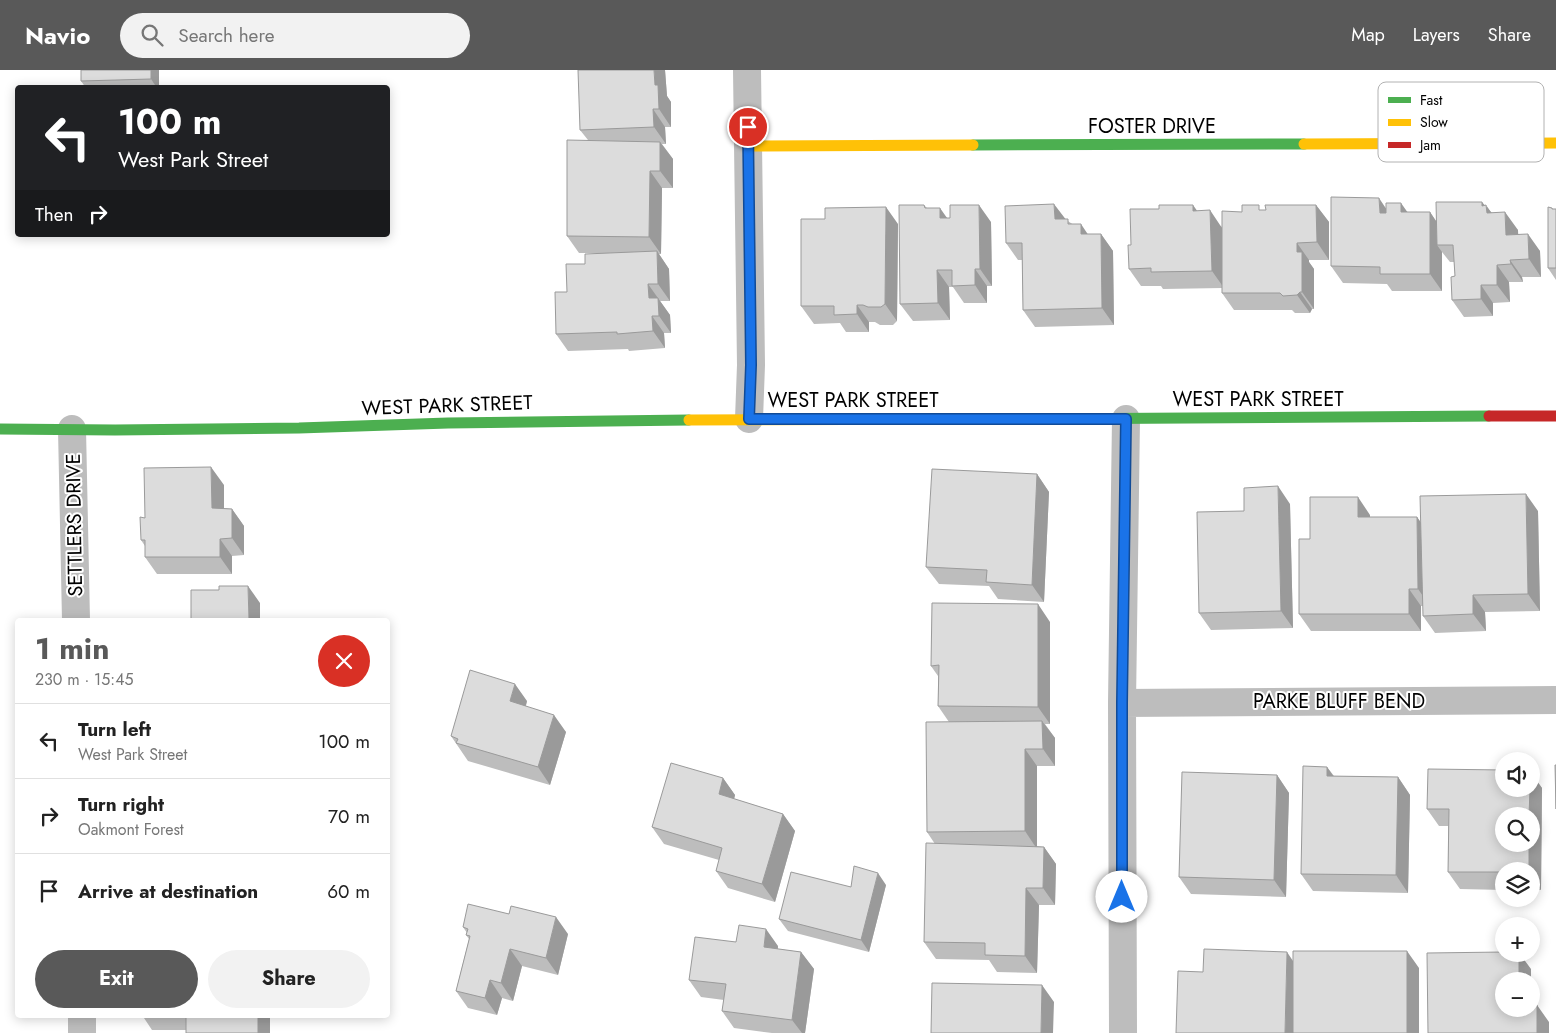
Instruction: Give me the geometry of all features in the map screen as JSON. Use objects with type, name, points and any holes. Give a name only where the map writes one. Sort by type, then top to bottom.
[{"type":"street","points":[[748,70],[751,365],[749,419]]},
{"type":"street","name":"FOSTER DRIVE","points":[[748,146],[1378,144]]},
{"type":"street","name":"WEST PARK STREET","points":[[0,429],[355,427],[448,423],[749,419],[1556,416]]},
{"type":"street","points":[[1123,1033],[1122,703],[1126,419]]},
{"type":"street","name":"SETTLERS DRIVE","points":[[72,430],[76,618]]},
{"type":"street","name":"PARKE BLUFF BEND","points":[[1122,703],[1556,700]]},
{"type":"street","points":[[82,1018],[82,1033]]},
{"type":"building","points":[[81,70],[151,70],[151,79],[81,81]]},
{"type":"building","points":[[578,70],[654,70],[655,85],[658,85],[659,109],[653,109],[654,127],[580,130]]},
{"type":"building","points":[[567,140],[660,142],[660,171],[650,171],[649,237],[567,236]]},
{"type":"building","points":[[1331,197],[1379,198],[1380,213],[1386,213],[1386,203],[1401,203],[1401,212],[1430,212],[1430,274],[1380,274],[1380,267],[1331,266]]},
{"type":"building","points":[[1436,202],[1482,202],[1482,206],[1486,205],[1487,213],[1505,212],[1506,235],[1528,234],[1529,259],[1510,260],[1511,264],[1497,265],[1497,285],[1481,285],[1481,299],[1452,300],[1451,277],[1455,276],[1453,245],[1437,245]]},
{"type":"building","points":[[1054,204],[1055,219],[1068,219],[1068,224],[1081,224],[1081,234],[1101,234],[1102,308],[1023,310],[1022,243],[1006,243],[1005,206]]},
{"type":"building","points":[[899,205],[924,205],[925,208],[940,208],[940,218],[950,218],[950,205],[979,205],[980,269],[975,269],[975,285],[952,286],[952,270],[937,270],[938,303],[900,304]]},
{"type":"building","points":[[1159,205],[1193,205],[1193,211],[1210,210],[1212,271],[1151,272],[1151,268],[1129,269],[1128,245],[1131,245],[1130,209],[1159,209]]},
{"type":"building","points":[[1242,205],[1259,205],[1259,210],[1266,210],[1265,205],[1316,205],[1317,242],[1297,243],[1297,252],[1302,252],[1302,292],[1297,295],[1283,296],[1280,293],[1222,293],[1222,211],[1242,212]]},
{"type":"building","points":[[886,207],[885,304],[881,307],[857,305],[857,314],[834,315],[834,306],[801,306],[801,219],[825,219],[825,208]]},
{"type":"building","points":[[1548,207],[1556,209],[1556,268],[1548,268]]},
{"type":"building","points":[[657,251],[658,284],[648,284],[649,298],[658,298],[659,316],[652,316],[653,331],[617,334],[617,332],[556,334],[555,292],[567,292],[566,264],[585,264],[585,254]]},
{"type":"building","points":[[211,467],[212,508],[232,509],[232,538],[220,539],[220,557],[145,557],[145,540],[141,540],[140,517],[145,518],[144,468]]},
{"type":"building","points":[[932,469],[1037,474],[1032,585],[986,582],[987,570],[926,567]]},
{"type":"building","points":[[1278,486],[1281,611],[1199,613],[1197,512],[1244,511],[1244,488]]},
{"type":"building","points":[[1526,494],[1528,594],[1473,595],[1473,614],[1423,616],[1420,496]]},
{"type":"building","points":[[1310,497],[1358,497],[1358,517],[1417,517],[1418,589],[1409,589],[1409,614],[1299,614],[1299,539],[1310,539]]},
{"type":"building","points":[[219,586],[248,586],[249,618],[191,618],[191,590],[219,590]]},
{"type":"building","points":[[932,603],[1038,604],[1038,707],[938,706],[939,665],[931,666]]},
{"type":"building","points":[[470,670],[515,684],[510,701],[554,715],[538,767],[456,743],[458,739],[451,736]]},
{"type":"building","points":[[1042,721],[1043,749],[1025,749],[1025,831],[927,832],[926,722]]},
{"type":"building","points":[[671,763],[723,778],[719,794],[783,814],[762,884],[716,871],[722,848],[652,827]]},
{"type":"building","points":[[1555,765],[1556,765],[1556,809]]},
{"type":"building","points":[[1303,766],[1327,767],[1327,776],[1398,777],[1396,875],[1301,874]]},
{"type":"building","points":[[1428,769],[1495,770],[1495,797],[1530,797],[1529,807],[1495,807],[1495,852],[1529,852],[1529,862],[1495,862],[1495,872],[1448,872],[1449,809],[1427,809]]},
{"type":"building","points":[[1182,772],[1277,775],[1274,880],[1179,877]]},
{"type":"building","points":[[926,843],[1044,847],[1043,888],[1026,888],[1025,956],[985,955],[985,943],[924,942]]},
{"type":"building","points":[[854,866],[878,873],[861,940],[779,919],[791,872],[851,887]]},
{"type":"building","points":[[468,904],[509,914],[511,906],[556,917],[546,958],[510,949],[501,983],[490,980],[485,998],[456,991],[470,936],[466,935],[468,929],[463,927]]},
{"type":"building","points":[[739,925],[766,929],[764,947],[801,952],[792,1020],[722,1011],[726,984],[689,980],[695,937],[736,942]]},
{"type":"building","points":[[1204,949],[1287,952],[1285,1033],[1176,1033],[1178,971],[1203,972]]},
{"type":"building","points":[[1293,951],[1407,951],[1407,1033],[1293,1033]]},
{"type":"building","points":[[1495,952],[1495,962],[1519,962],[1519,972],[1495,972],[1495,1017],[1537,1017],[1537,1033],[1428,1033],[1427,953]]},
{"type":"building","points":[[932,983],[1042,985],[1041,1033],[931,1033]]},
{"type":"building","points":[[186,1018],[258,1018],[258,1033],[186,1033]]},
{"type":"traffic: fast","points":[[973,145],[1304,144]]},
{"type":"traffic: fast","points":[[1026,419],[1489,416]]},
{"type":"traffic: fast","points":[[0,429],[299,428],[448,423],[689,420]]},
{"type":"traffic: slow","points":[[1544,143],[1556,143]]},
{"type":"traffic: slow","points":[[1304,144],[1378,144]]},
{"type":"traffic: slow","points":[[748,146],[973,145]]},
{"type":"traffic: slow","points":[[689,420],[1026,419]]},
{"type":"traffic: jam","points":[[1489,416],[1556,416]]},
{"type":"route","points":[[748,127],[751,365],[749,419],[1126,419],[1122,703],[1122,897]]}]
